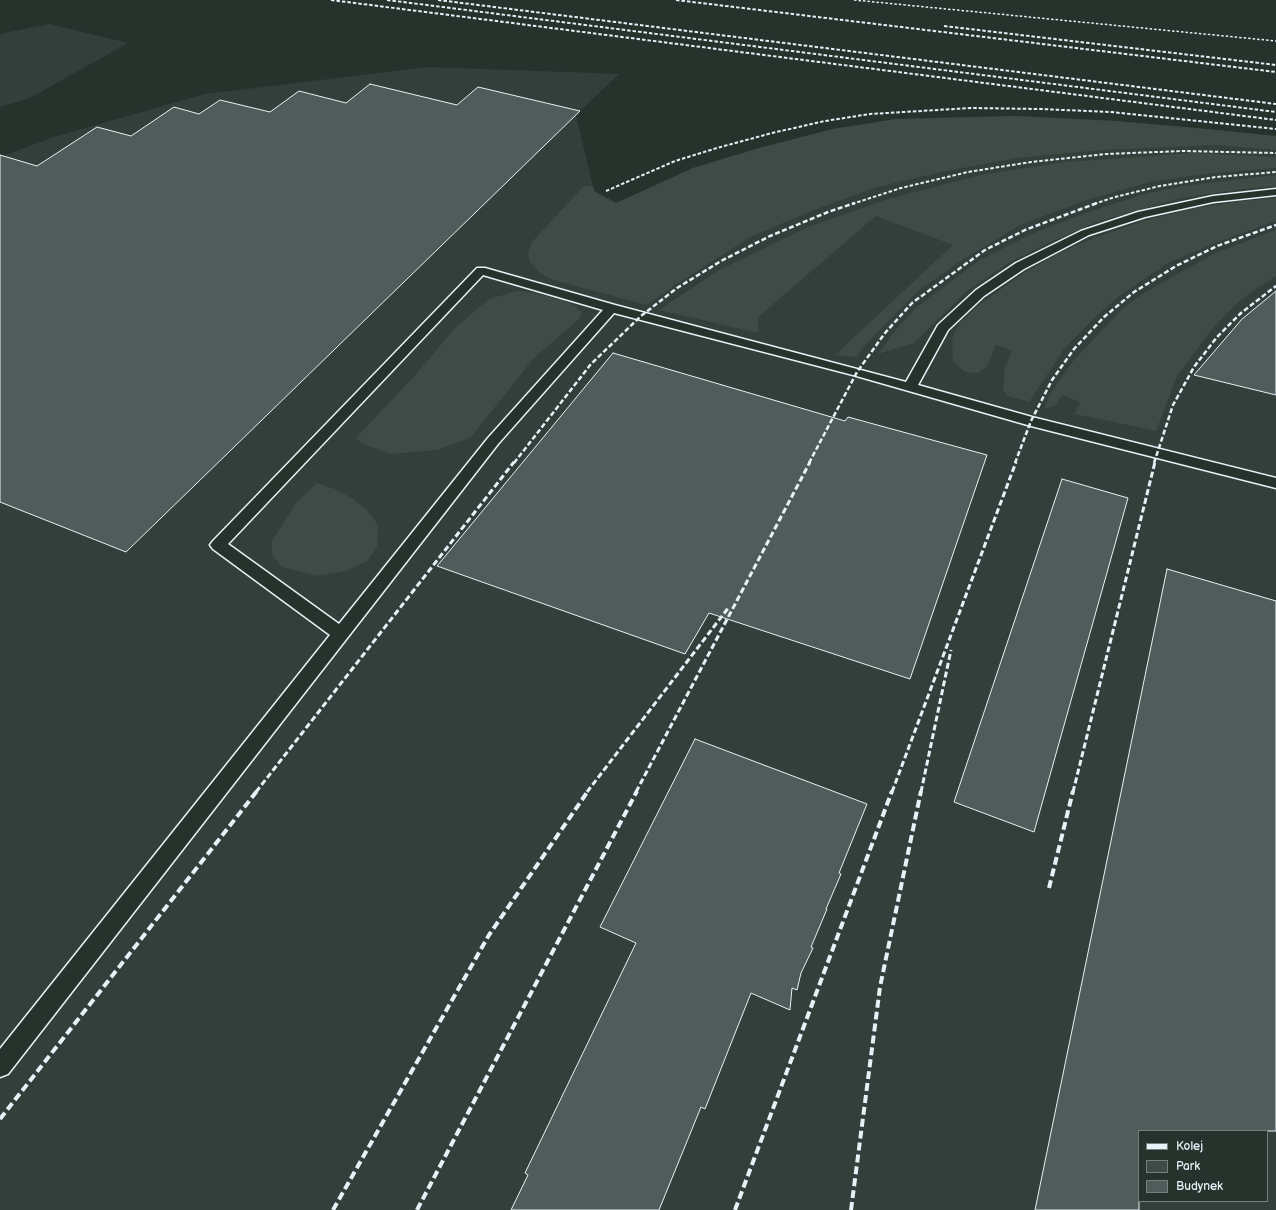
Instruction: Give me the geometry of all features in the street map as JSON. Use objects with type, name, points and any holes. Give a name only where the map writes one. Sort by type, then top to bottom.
[{"type":"lane","points":[[910,387],[943,328],[980,293],[1020,266],[1085,233],[1142,214],[1213,199],[1276,192]]},
{"type":"lane","points":[[340,634],[218,545],[481,271],[611,308],[910,387],[1031,421],[1276,483]]},
{"type":"lane","points":[[0,1066],[493,441],[611,308]]},
{"type":"path","points":[[854,0],[1276,41]]},
{"type":"shaded area","points":[[49,24],[128,43],[30,98],[0,107],[0,34]]},
{"type":"shaded area","points":[[428,67],[619,74],[576,115],[594,191],[616,203],[693,168],[759,148],[833,129],[896,119],[1015,116],[1116,121],[1276,136],[1276,1210],[0,1210],[0,157],[54,137],[205,94]]},
{"type":"green space","points":[[1015,116],[1116,121],[1276,136],[1276,150],[1216,145],[1101,150],[1017,158],[941,172],[874,188],[814,210],[752,236],[672,287],[647,305],[550,279],[539,272],[530,262],[528,253],[532,242],[584,186],[593,186],[594,191],[616,203],[693,168],[759,148],[833,129],[896,119]]},
{"type":"green space","points":[[1193,153],[1276,157],[1276,168],[1212,173],[1150,182],[1084,201],[1020,225],[962,260],[918,291],[864,346],[857,357],[835,355],[953,245],[876,216],[758,317],[758,333],[659,310],[719,270],[808,227],[888,199],[985,174],[1066,162]]},
{"type":"green space","points":[[1276,175],[1276,186],[1180,198],[1097,222],[1046,244],[1008,263],[966,292],[914,343],[878,354],[899,326],[916,308],[980,260],[1031,234],[1085,213],[1144,194],[1183,186]]},
{"type":"green space","points":[[1276,198],[1276,221],[1218,242],[1168,263],[1118,297],[1093,319],[1064,349],[1029,402],[1007,396],[1003,390],[1005,368],[1012,350],[996,345],[987,366],[978,373],[965,372],[953,361],[952,339],[958,325],[980,304],[1024,273],[1061,252],[1094,238],[1143,221],[1196,208]]},
{"type":"green space","points":[[1276,230],[1276,276],[1239,301],[1212,329],[1177,376],[1156,431],[1075,414],[1080,402],[1062,395],[1054,406],[1044,409],[1050,394],[1073,361],[1123,308],[1144,293],[1215,253]]},
{"type":"green space","points":[[517,291],[536,293],[568,302],[582,312],[579,319],[533,359],[470,438],[437,450],[391,454],[363,444],[356,438],[418,372],[456,327],[489,299]]},
{"type":"green space","points":[[317,483],[335,489],[353,499],[366,509],[378,525],[377,547],[367,561],[346,571],[317,576],[282,567],[272,555],[272,541],[296,503]]},
{"type":"building","points":[[370,84],[457,105],[478,87],[580,111],[126,552],[0,502],[0,155],[37,166],[97,127],[131,136],[174,107],[199,114],[220,100],[270,112],[299,91],[346,103]]},
{"type":"building","points":[[1276,291],[1276,395],[1194,375],[1242,319]]},
{"type":"building","points":[[613,353],[845,421],[848,417],[987,455],[910,679],[709,613],[685,654],[437,566]]},
{"type":"building","points":[[1062,479],[1128,498],[1034,832],[954,802]]},
{"type":"building","points":[[1167,569],[1276,601],[1276,1131],[1138,1130],[1139,1210],[1035,1210]]},
{"type":"building","points":[[695,739],[867,804],[839,873],[841,874],[811,947],[813,948],[801,973],[797,990],[792,988],[790,1010],[751,993],[705,1109],[701,1107],[659,1210],[511,1210],[528,1175],[525,1173],[636,943],[600,927]]},
{"type":"railway","points":[[331,0],[1276,120]]},
{"type":"railway","points":[[387,0],[1276,112]]},
{"type":"railway","points":[[438,0],[1276,104]]},
{"type":"railway","points":[[676,0],[1276,72]]},
{"type":"railway","points":[[944,26],[1276,65]]},
{"type":"railway","points":[[606,191],[675,161],[717,148],[772,133],[825,121],[870,114],[971,108],[1040,109],[1111,112],[1276,129]]},
{"type":"railway","points":[[852,204],[901,188],[968,172],[1031,162],[1106,154],[1183,151],[1276,153]]},
{"type":"railway","points":[[1097,203],[1160,186],[1216,177],[1276,172]]},
{"type":"railway","points":[[809,463],[857,372],[885,333],[912,303],[985,250],[1025,230],[1097,203]]},
{"type":"railway","points":[[514,463],[591,364],[641,316],[677,288],[721,261],[770,236],[828,212],[852,204]]},
{"type":"railway","points":[[1015,463],[1031,421],[1052,380],[1074,349],[1104,317],[1134,292],[1176,266],[1217,246],[1276,225]]},
{"type":"railway","points":[[1154,463],[1173,405],[1194,367],[1217,337],[1241,313],[1276,286]]},
{"type":"railway","points":[[256,792],[514,462]]},
{"type":"railway","points":[[636,792],[810,462]]},
{"type":"railway","points":[[892,792],[1016,462]]},
{"type":"railway","points":[[1073,792],[1155,462]]},
{"type":"railway","points":[[587,792],[729,607]]},
{"type":"railway","points":[[921,792],[951,650]]},
{"type":"railway","points":[[0,1119],[257,791]]},
{"type":"railway","points":[[333,1210],[489,935],[588,791]]},
{"type":"railway","points":[[417,1210],[637,791]]},
{"type":"railway","points":[[735,1210],[892,791]]},
{"type":"railway","points":[[851,1210],[880,987],[921,791]]},
{"type":"railway","points":[[1049,888],[1073,791]]}]
